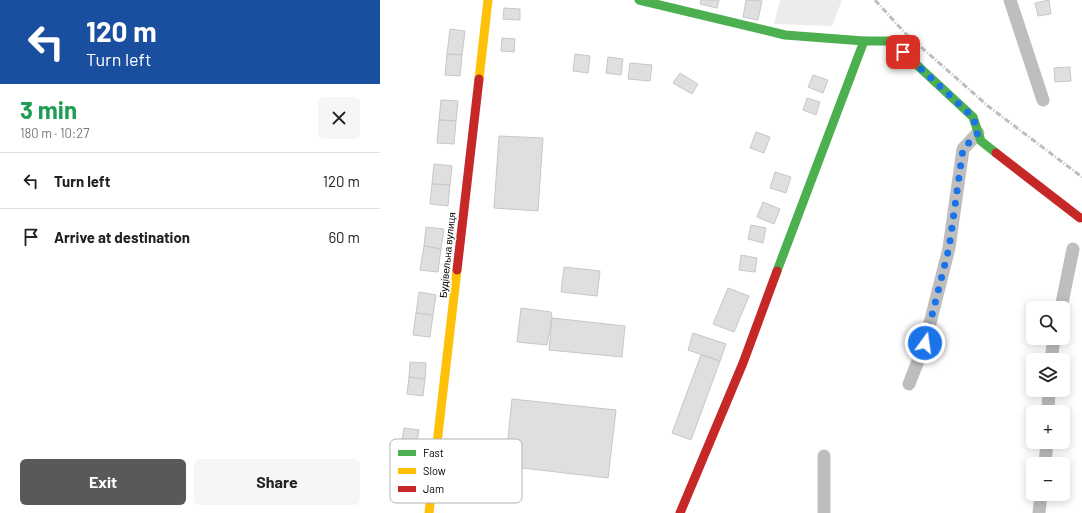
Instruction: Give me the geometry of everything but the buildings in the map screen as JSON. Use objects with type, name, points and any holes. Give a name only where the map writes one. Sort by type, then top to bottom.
[{"type":"street","name":"Будівельна вулиця","points":[[438,439],[488,0]]},
{"type":"street","points":[[639,0],[785,35],[864,41],[891,41],[973,117],[981,141],[1080,218]]},
{"type":"street","points":[[1010,0],[1043,100]]},
{"type":"street","points":[[680,513],[743,363],[864,41]]},
{"type":"street","points":[[909,384],[925,343],[949,248],[963,149],[978,133]]},
{"type":"street","points":[[1062,301],[1073,249]]},
{"type":"street","points":[[824,456],[824,513]]},
{"type":"street","points":[[1039,513],[1040,501]]},
{"type":"street","name":"Будівельна вулиця","points":[[429,513],[430,503]]},
{"type":"shaded area","points":[[780,0],[842,0],[832,26],[774,24]]},
{"type":"railway","points":[[875,0],[904,32],[988,106],[1082,177]]},
{"type":"traffic: fast","points":[[639,0],[785,35],[864,41],[891,41],[973,117],[981,141],[996,153]]},
{"type":"traffic: fast","points":[[777,271],[864,41]]},
{"type":"traffic: slow","points":[[479,79],[488,0]]},
{"type":"traffic: slow","points":[[438,439],[457,270]]},
{"type":"traffic: slow","points":[[429,513],[430,503]]},
{"type":"traffic: jam","points":[[457,270],[479,79]]},
{"type":"traffic: jam","points":[[996,153],[1080,218]]},
{"type":"traffic: jam","points":[[680,513],[743,363],[777,271]]},
{"type":"route","points":[[903,52],[973,117],[978,133],[963,149],[949,248],[925,343]]}]
